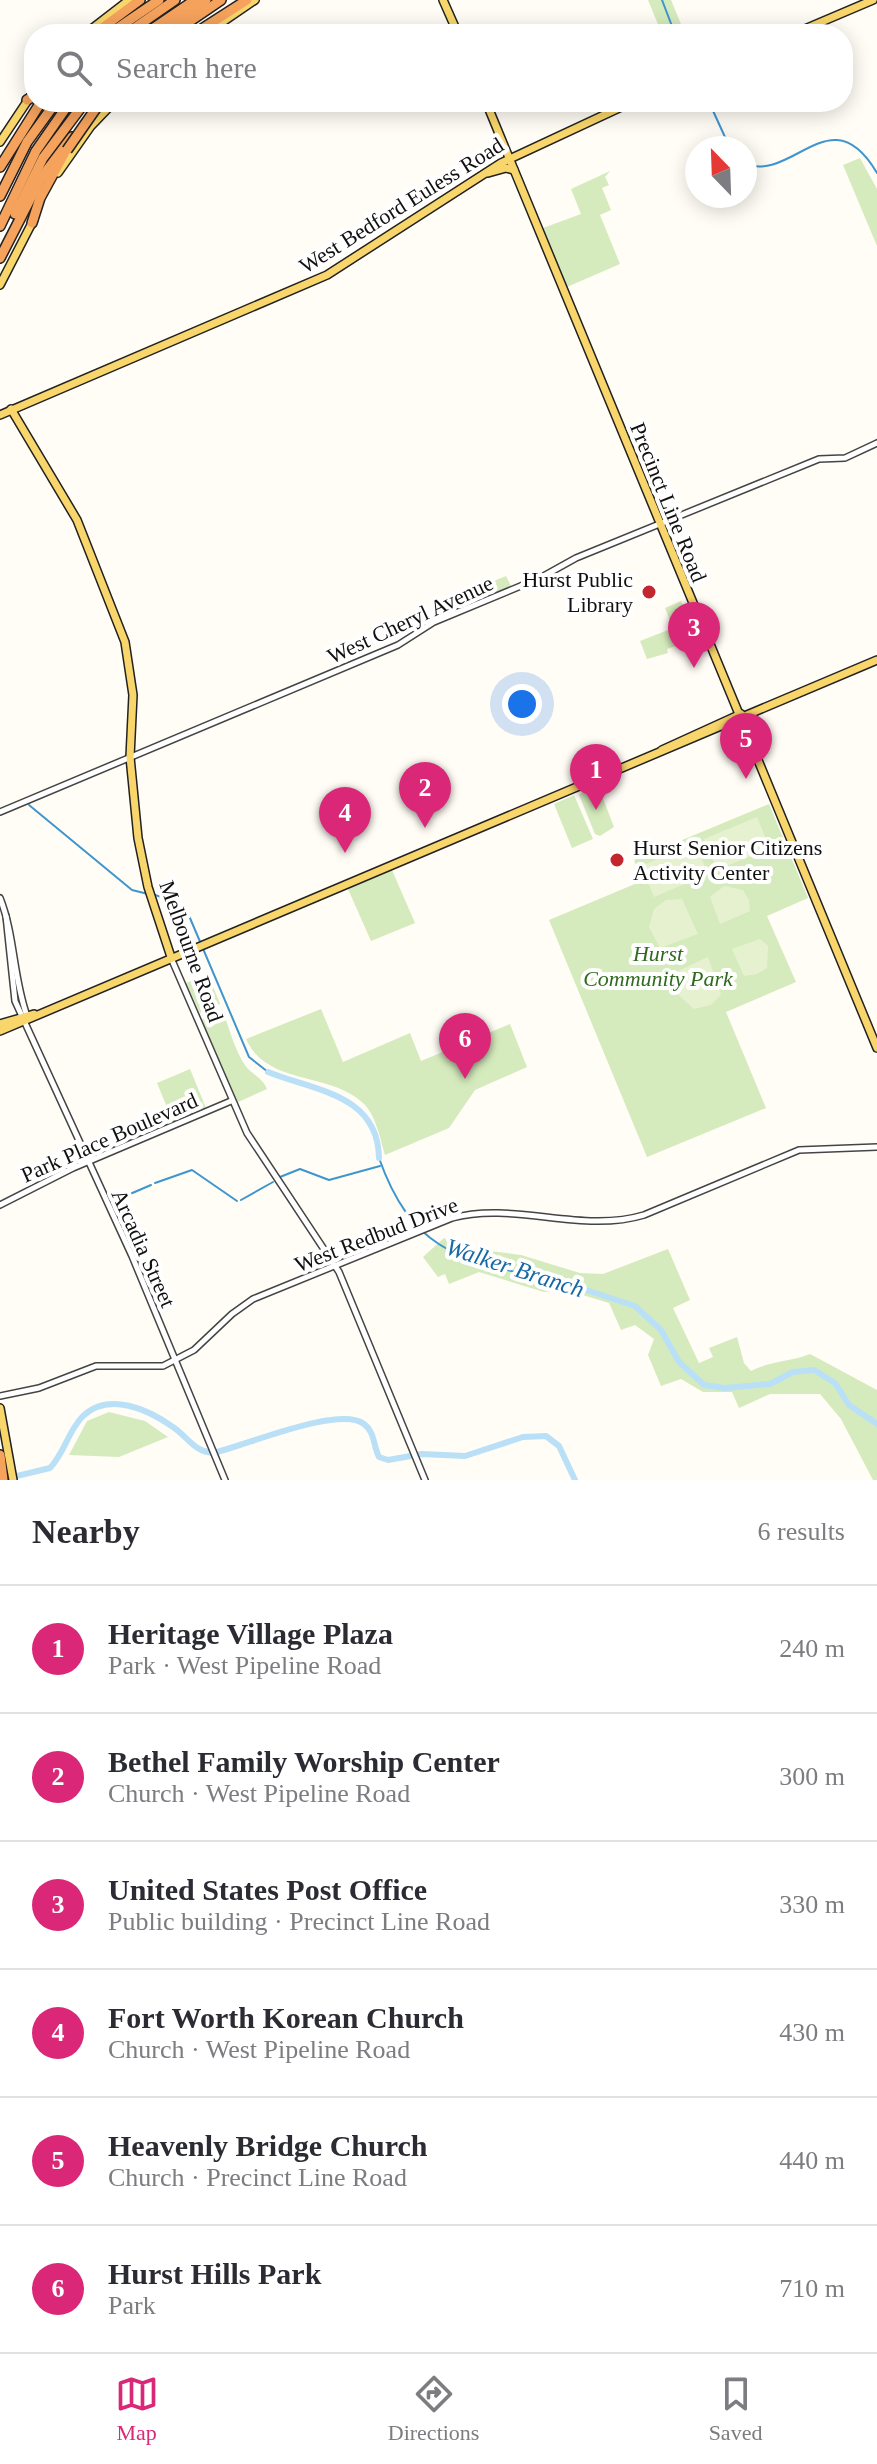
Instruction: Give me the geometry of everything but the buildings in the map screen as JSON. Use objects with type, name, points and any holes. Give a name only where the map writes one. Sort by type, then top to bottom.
[{"type":"highway","points":[[108,24],[140,0]]},
{"type":"highway","points":[[117,24],[150,0]]},
{"type":"highway","points":[[123,24],[159,0]]},
{"type":"highway","points":[[140,24],[175,0]]},
{"type":"highway","points":[[160,24],[195,0]]},
{"type":"highway","points":[[171,24],[206,0]]},
{"type":"highway","points":[[186,24],[221,0]]},
{"type":"highway","points":[[200,24],[235,0]]},
{"type":"highway","points":[[210,24],[247,0]]},
{"type":"highway","points":[[0,167],[35,112]]},
{"type":"highway","points":[[0,196],[27,142],[49,112]]},
{"type":"highway","points":[[0,226],[31,159],[63,112]]},
{"type":"highway","points":[[0,248],[43,158],[78,112]]},
{"type":"highway","points":[[0,258],[41,178],[93,112]]},
{"type":"highway","points":[[32,223],[57,166],[94,112]]},
{"type":"highway","points":[[0,1455],[6,1466],[3,1480]]},
{"type":"main road","points":[[98,24],[129,0]]},
{"type":"main road","points":[[220,24],[255,0]]},
{"type":"main road","points":[[443,0],[454,24]]},
{"type":"main road","points":[[817,24],[873,0]]},
{"type":"main road","points":[[0,142],[24,108]]},
{"type":"main road","points":[[0,285],[79,141],[105,112]]},
{"type":"main road","name":"Precinct Line Road","points":[[490,112],[877,1048]]},
{"type":"main road","name":"West Bedford Euless Road","points":[[0,412],[327,275],[509,158],[610,112]]},
{"type":"main road","points":[[486,172],[514,170]]},
{"type":"main road","name":"Melbourne Road","points":[[11,409],[77,520],[120,626],[133,695],[130,757],[138,838],[148,887],[171,957]]},
{"type":"main road","points":[[0,1024],[36,1014],[660,751],[670,743],[877,660]]},
{"type":"main road","points":[[0,1031],[24,1018]]},
{"type":"main road","points":[[0,1408],[6,1466],[13,1480]]},
{"type":"street","name":"West Cheryl Avenue","points":[[0,812],[398,645],[434,622],[660,524],[819,459],[845,458],[877,443]]},
{"type":"street","name":"Arcadia Street","points":[[0,898],[10,921],[24,1018],[89,1161],[225,1480]]},
{"type":"street","name":"Melbourne Road","points":[[171,957],[231,1101],[254,1147],[336,1266],[425,1480]]},
{"type":"street","name":"Park Place Boulevard","points":[[0,1205],[89,1161],[231,1101]]},
{"type":"street","name":"West Redbud Drive","points":[[0,1396],[39,1388],[96,1366],[152,1368],[175,1361],[194,1350],[253,1299],[428,1227],[476,1214],[598,1222],[628,1219],[799,1150],[877,1147]]},
{"type":"green space","points":[[648,0],[671,0],[681,24],[658,24]]},
{"type":"green space","points":[[860,158],[877,189],[877,246],[843,165]]},
{"type":"green space","points":[[610,171],[605,177],[609,185],[602,188],[611,210],[600,215],[620,264],[567,287],[543,228],[581,214],[571,189]]},
{"type":"green space","points":[[506,576],[512,588],[457,610],[452,598]]},
{"type":"green space","points":[[681,601],[699,638],[647,659],[640,641],[673,628],[665,608]]},
{"type":"green space","points":[[593,785],[599,788],[614,827],[600,836],[595,834],[579,795]]},
{"type":"green space","points":[[574,795],[593,839],[572,848],[554,804]]},
{"type":"green space","name":"Hurst Community Park","points":[[769,804],[808,898],[767,916],[796,982],[726,1012],[766,1108],[647,1157],[549,920],[642,881],[634,860]]},
{"type":"green space","points":[[757,817],[770,848],[717,870],[704,839]]},
{"type":"green space","points":[[695,843],[708,874],[654,897],[641,866]]},
{"type":"green space","points":[[392,870],[415,923],[371,941],[348,889]]},
{"type":"green space","points":[[724,886],[743,890],[749,900],[750,911],[720,924],[710,897]]},
{"type":"green space","points":[[682,899],[698,934],[660,948],[649,927],[654,909],[666,900]]},
{"type":"green space","points":[[760,939],[768,946],[767,968],[744,976],[732,949]]},
{"type":"green space","points":[[708,957],[721,995],[711,1005],[694,1009],[673,990],[674,973]]},
{"type":"green space","points":[[208,974],[220,1004],[200,1013],[186,983]]},
{"type":"green space","points":[[222,1009],[241,1059],[267,1089],[236,1103],[201,1020]]},
{"type":"green space","points":[[321,1009],[343,1062],[410,1033],[421,1061],[510,1024],[527,1067],[475,1090],[449,1128],[385,1155],[374,1120],[363,1103],[333,1086],[268,1064],[256,1054],[246,1039]]},
{"type":"green space","points":[[190,1069],[206,1108],[173,1122],[157,1083]]},
{"type":"green space","points":[[444,1238],[460,1247],[521,1255],[580,1273],[603,1274],[668,1249],[690,1300],[673,1308],[699,1363],[713,1357],[709,1348],[737,1337],[744,1363],[751,1371],[810,1354],[877,1390],[877,1480],[873,1480],[841,1419],[820,1394],[770,1394],[739,1408],[732,1392],[703,1392],[681,1379],[661,1386],[648,1355],[654,1339],[635,1325],[621,1330],[609,1303],[566,1290],[544,1292],[479,1272],[449,1284],[445,1274],[438,1277],[423,1257]]},
{"type":"green space","points":[[109,1412],[145,1421],[168,1437],[119,1457],[69,1455],[87,1421]]},
{"type":"waterway","points":[[662,0],[671,24]]},
{"type":"waterway","points":[[714,112],[725,136]]},
{"type":"waterway","points":[[757,165],[780,162],[828,141],[844,141],[860,151],[877,173]]},
{"type":"waterway","name":"Walker Branch","points":[[29,805],[132,890],[148,894]]},
{"type":"waterway","name":"Walker Branch","points":[[155,895],[177,902],[187,911],[249,1057],[268,1072]]},
{"type":"waterway","name":"Walker Branch","points":[[268,1072],[324,1091],[356,1108],[368,1120],[376,1137],[379,1158]]},
{"type":"waterway","name":"Walker Branch","points":[[379,1158],[394,1193],[412,1220],[432,1239],[454,1253],[480,1263],[574,1286]]},
{"type":"waterway","points":[[280,1177],[300,1169],[329,1180],[380,1166]]},
{"type":"waterway","points":[[155,1183],[192,1170],[237,1201]]},
{"type":"waterway","points":[[241,1200],[273,1182]]},
{"type":"waterway","points":[[123,1197],[151,1185]]},
{"type":"waterway","name":"Walker Branch","points":[[574,1286],[635,1306],[661,1330],[679,1362],[704,1385],[725,1388],[770,1384],[793,1372],[814,1370],[835,1383],[849,1405],[877,1424]]},
{"type":"waterway","points":[[0,1480],[50,1468],[83,1416],[93,1409],[117,1404],[141,1409],[173,1427],[196,1447],[213,1453],[291,1429],[334,1420],[364,1424],[372,1435],[379,1457],[388,1460],[422,1454],[465,1456],[523,1437],[546,1436],[559,1446],[575,1480]]},
{"type":"place","name":"Hurst Public Library","points":[[649,592]]},
{"type":"place","name":"United States Post Office","points":[[694,668]]},
{"type":"place","name":"Heavenly Bridge Church","points":[[746,779]]},
{"type":"place","name":"Heritage Village Plaza","points":[[596,810]]},
{"type":"place","name":"Bethel Family Worship Center","points":[[425,828]]},
{"type":"place","name":"Fort Worth Korean Church","points":[[345,853]]},
{"type":"place","name":"Hurst Senior Citizens Activity Center","points":[[617,860]]},
{"type":"place","name":"Hurst Hills Park","points":[[465,1079]]}]
